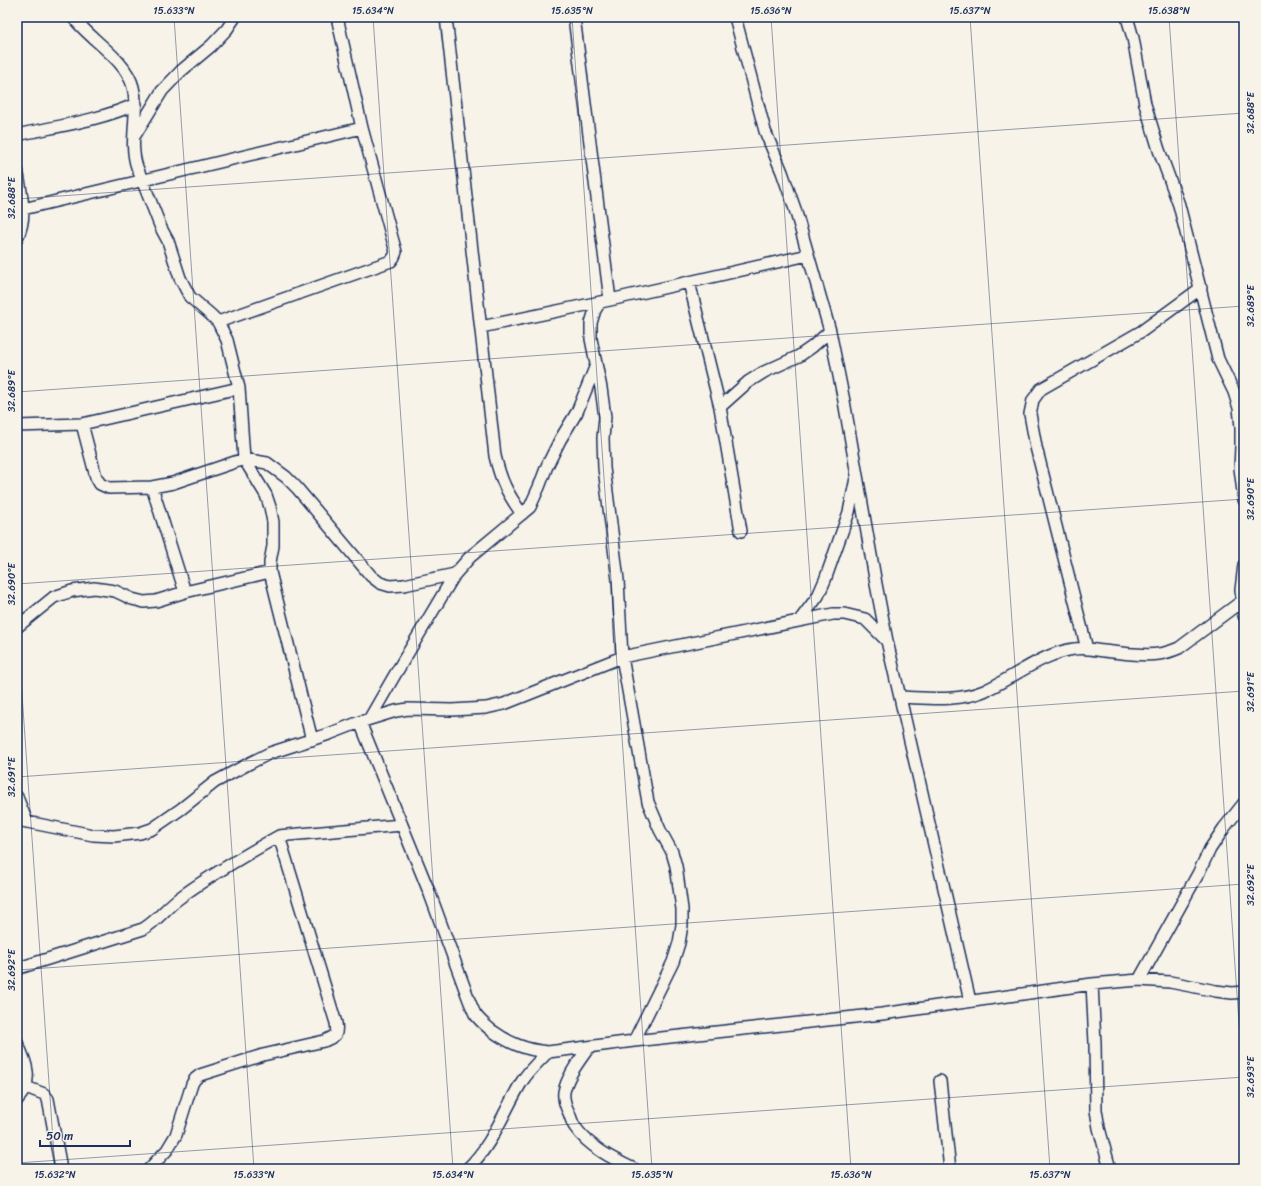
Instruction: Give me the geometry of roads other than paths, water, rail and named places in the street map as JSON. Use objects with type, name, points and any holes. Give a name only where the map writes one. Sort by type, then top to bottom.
[{"type":"street","points":[[73,17],[128,74],[133,87],[136,104],[134,158],[142,180],[160,228],[168,241],[180,278],[190,297],[211,314],[218,322],[227,340],[239,388],[244,459],[256,477],[270,507],[273,522],[273,546],[270,572],[312,740]]},
{"type":"street","points":[[135,136],[162,91],[181,71],[227,29],[235,17]]},
{"type":"street","points":[[218,322],[390,261],[396,252],[362,128],[337,17]]},
{"type":"street","points":[[446,17],[495,456],[500,476],[510,497],[522,514]]},
{"type":"street","points":[[574,17],[605,301]]},
{"type":"street","points":[[734,17],[765,131],[795,209],[830,330],[887,641],[970,1001]]},
{"type":"street","points":[[1127,17],[1133,38],[1145,104],[1161,157],[1179,205],[1218,359],[1234,392],[1239,408],[1241,446],[1240,468],[1244,500]]},
{"type":"street","points":[[17,135],[102,117],[136,104]]},
{"type":"street","points":[[24,208],[362,128]]},
{"type":"street","points":[[17,170],[24,208],[21,228],[17,238]]},
{"type":"street","points":[[481,326],[605,301],[808,255]]},
{"type":"street","points":[[689,282],[720,407],[741,531]]},
{"type":"street","points":[[1087,649],[1036,447],[1030,414],[1033,400],[1041,389],[1142,331],[1201,288]]},
{"type":"street","points":[[605,301],[595,310],[591,322],[591,339],[605,417],[603,438],[604,468],[618,580],[622,657],[648,802],[660,830],[672,852],[676,866],[682,909],[682,924],[679,943],[673,962],[634,1041]]},
{"type":"street","points":[[720,407],[748,382],[764,372],[799,356],[812,347],[830,330]]},
{"type":"street","points":[[365,720],[455,574],[470,557],[530,507],[547,466],[560,440],[577,412],[596,365]]},
{"type":"street","points":[[17,426],[82,424],[239,388]]},
{"type":"street","points":[[82,424],[96,477],[100,484],[109,488],[152,487],[173,483],[244,459],[267,463],[286,476],[371,576],[380,583],[390,586],[404,585],[455,574]]},
{"type":"street","points":[[800,620],[818,596],[825,580],[849,512],[857,473]]},
{"type":"street","points":[[152,487],[185,592]]},
{"type":"street","points":[[1244,565],[1242,579],[1244,616]]},
{"type":"street","points":[[17,627],[54,597],[72,591],[94,588],[115,591],[132,599],[144,602],[156,601],[185,592],[270,572]]},
{"type":"street","points":[[900,697],[955,698],[970,696],[984,691],[1038,661],[1075,648],[1120,653],[1158,654],[1169,652],[1179,648],[1242,601]]},
{"type":"street","points":[[17,797],[22,821],[93,835],[114,836],[140,833],[152,829],[163,822],[182,809],[215,782],[270,753],[312,740],[365,720],[408,709],[420,708],[452,710],[486,708],[504,704],[622,657],[833,614],[844,614],[865,619],[887,641]]},
{"type":"street","points":[[365,720],[402,824],[476,1015],[485,1025],[503,1039],[521,1047],[535,1051],[548,1052],[634,1041],[882,1014],[1092,984],[1139,980],[1170,982],[1232,993],[1244,992]]},
{"type":"street","points":[[1139,980],[1198,874],[1210,849],[1224,828],[1244,803]]},
{"type":"street","points":[[17,970],[40,961],[149,926],[176,900],[198,884],[279,836],[402,824]]},
{"type":"street","points":[[149,1169],[167,1150],[176,1135],[192,1084],[200,1075],[263,1055],[324,1041],[336,1034],[336,1023],[279,836]]},
{"type":"street","points":[[1092,984],[1096,1110],[1099,1128],[1110,1169]]},
{"type":"street","points":[[17,1043],[23,1054],[28,1069],[26,1087],[17,1100]]},
{"type":"street","points":[[589,1047],[566,1084],[564,1094],[565,1105],[575,1127],[587,1140],[609,1157],[634,1169]]},
{"type":"street","points":[[467,1169],[474,1163],[482,1152],[500,1123],[522,1081],[533,1066],[548,1052]]},
{"type":"street","points":[[940,1081],[950,1169]]},
{"type":"street","points":[[26,1087],[44,1094],[48,1099],[60,1169]]}]
